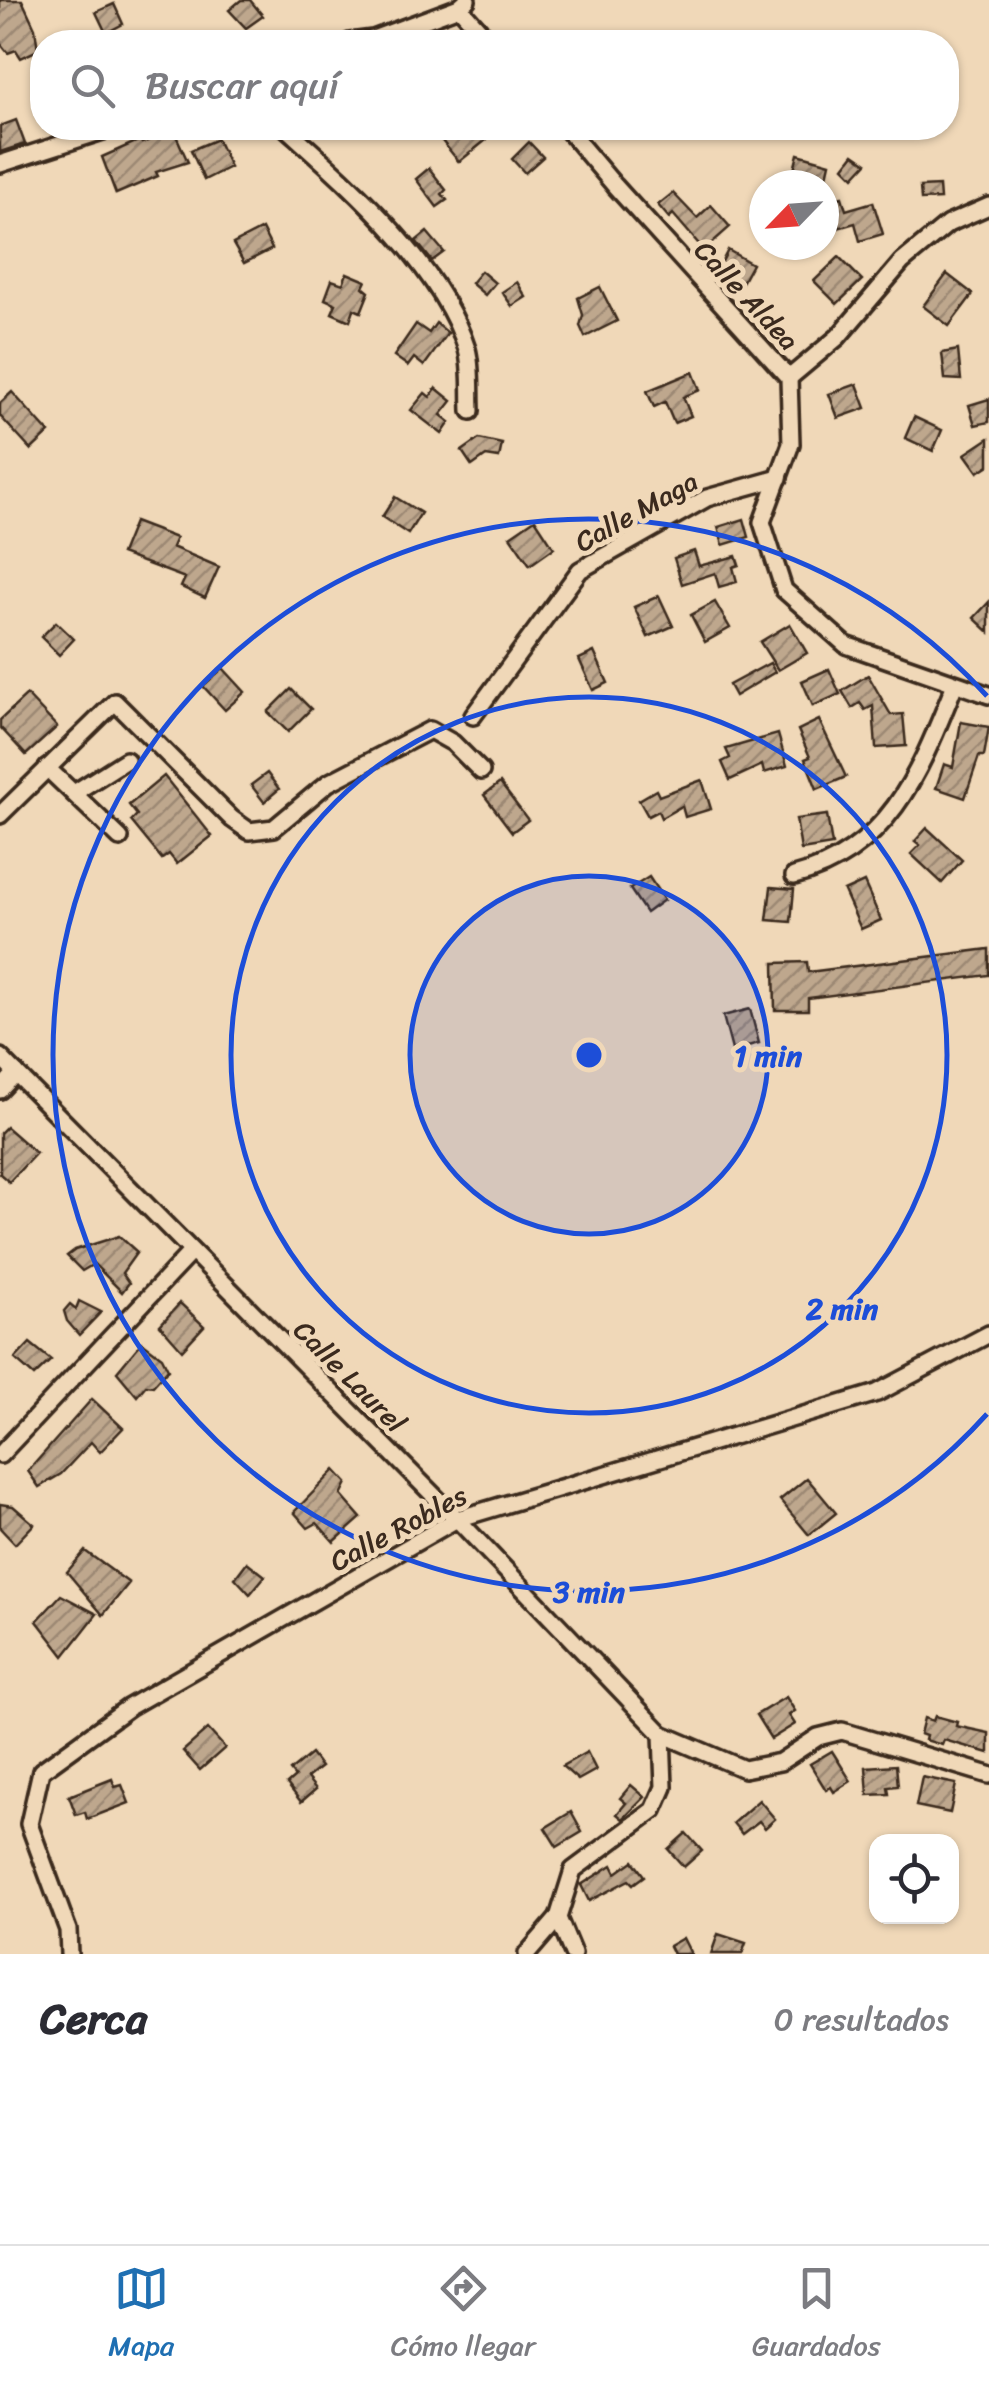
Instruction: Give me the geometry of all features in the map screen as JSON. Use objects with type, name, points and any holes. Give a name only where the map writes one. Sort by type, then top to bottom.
[{"type":"street","points":[[398,30],[463,4],[481,30]]},
{"type":"street","points":[[0,164],[75,140]]},
{"type":"street","points":[[299,140],[362,198],[432,280],[456,318],[468,354],[471,411]]},
{"type":"street","name":"Calle Aldea","points":[[576,140],[789,378],[791,444],[762,522],[784,590],[846,645],[989,695]]},
{"type":"street","points":[[789,378],[838,337],[902,262],[948,224],[989,206]]},
{"type":"street","name":"Calle Maga","points":[[474,716],[580,570],[706,498],[778,478]]},
{"type":"street","points":[[794,876],[822,869],[846,857],[900,803],[925,758],[955,684]]},
{"type":"street","points":[[0,815],[115,702],[232,820],[249,831],[274,828],[328,783],[430,730],[454,743],[481,771]]},
{"type":"street","points":[[74,793],[126,760]]},
{"type":"street","points":[[47,768],[120,838]]},
{"type":"street","name":"Calle Laurel","points":[[0,1056],[457,1519],[662,1734]]},
{"type":"street","points":[[0,1090],[16,1073]]},
{"type":"street","points":[[0,1455],[191,1252]]},
{"type":"street","name":"Calle Robles","points":[[69,1954],[68,1930],[29,1824],[41,1771],[129,1707],[457,1519],[876,1393],[989,1334]]},
{"type":"street","points":[[527,1954],[558,1918],[573,1870],[654,1810],[664,1787],[662,1734],[744,1769],[780,1762],[818,1737],[842,1732],[989,1774]]},
{"type":"street","points":[[558,1918],[573,1954]]},
{"type":"building","points":[[0,0],[22,0],[35,28],[30,30],[30,54],[21,58],[16,50],[8,53],[0,43]]},
{"type":"building","points":[[241,0],[250,0],[263,16],[246,28],[229,10]]},
{"type":"building","points":[[114,4],[123,24],[105,30],[96,12]]},
{"type":"building","points":[[16,120],[25,144],[0,152],[0,126]]},
{"type":"building","points":[[140,140],[178,140],[188,162],[156,172],[158,176],[116,194],[102,157]]},
{"type":"building","points":[[217,140],[230,167],[204,180],[191,150]]},
{"type":"building","points":[[443,140],[486,140],[459,162]]},
{"type":"building","points":[[529,142],[543,157],[525,173],[512,159]]},
{"type":"building","points":[[798,154],[830,163],[828,170],[794,170]]},
{"type":"building","points":[[854,154],[867,163],[854,177],[844,167]]},
{"type":"building","points":[[429,168],[446,190],[442,194],[447,200],[437,207],[416,179]]},
{"type":"building","points":[[939,186],[940,199],[921,200],[920,187]]},
{"type":"building","points":[[673,193],[697,218],[711,205],[730,227],[704,250],[673,214],[669,218],[658,205]]},
{"type":"building","points":[[839,198],[846,210],[873,202],[883,234],[860,241],[855,223],[839,228]]},
{"type":"building","points":[[262,229],[272,249],[244,263],[233,244]]},
{"type":"building","points":[[427,232],[444,252],[432,261],[416,241]]},
{"type":"building","points":[[728,250],[752,264],[738,290],[714,277]]},
{"type":"building","points":[[839,257],[862,280],[837,304],[814,281]]},
{"type":"building","points":[[481,271],[495,283],[485,295],[471,283]]},
{"type":"building","points":[[347,273],[366,281],[363,287],[369,292],[361,312],[354,309],[350,321],[332,313],[336,304],[325,299],[332,280],[343,284]]},
{"type":"building","points":[[947,274],[973,294],[949,326],[923,306]]},
{"type":"building","points":[[517,282],[526,297],[512,306],[502,292]]},
{"type":"building","points":[[600,287],[617,321],[585,337],[578,298]]},
{"type":"building","points":[[436,323],[448,333],[424,366],[414,358],[408,366],[394,356],[416,324],[429,333]]},
{"type":"building","points":[[958,350],[961,380],[945,379],[942,353]]},
{"type":"building","points":[[693,372],[700,390],[683,397],[691,416],[674,423],[665,402],[654,407],[647,391]]},
{"type":"building","points":[[857,384],[866,408],[838,418],[829,394]]},
{"type":"building","points":[[436,388],[452,401],[441,415],[450,422],[442,434],[411,410],[425,393],[430,397]]},
{"type":"building","points":[[12,392],[49,433],[31,450],[0,416],[0,403]]},
{"type":"building","points":[[989,399],[989,422],[975,425],[969,405]]},
{"type":"building","points":[[914,417],[942,430],[933,451],[905,438]]},
{"type":"building","points":[[989,438],[989,465],[978,472],[965,454]]},
{"type":"building","points":[[479,439],[502,444],[499,458],[486,456],[472,466],[462,451]]},
{"type":"building","points":[[395,497],[421,513],[408,534],[382,517]]},
{"type":"building","points":[[535,519],[554,548],[530,565],[510,536]]},
{"type":"building","points":[[744,519],[749,537],[723,545],[718,527]]},
{"type":"building","points":[[134,522],[176,538],[172,547],[219,567],[205,598],[181,587],[185,578],[121,554]]},
{"type":"building","points":[[694,551],[699,566],[736,556],[739,565],[733,567],[737,582],[719,587],[715,573],[682,584],[674,558]]},
{"type":"building","points":[[659,596],[673,626],[648,637],[634,607]]},
{"type":"building","points":[[715,602],[730,628],[705,642],[691,615]]},
{"type":"building","points":[[989,602],[989,632],[974,618]]},
{"type":"building","points":[[56,622],[74,639],[59,655],[41,637]]},
{"type":"building","points":[[790,624],[807,653],[778,670],[760,642]]},
{"type":"building","points":[[594,652],[608,683],[593,690],[579,659]]},
{"type":"building","points":[[770,663],[775,672],[735,696],[729,685]]},
{"type":"building","points":[[223,668],[245,692],[225,710],[203,686]]},
{"type":"building","points":[[829,669],[840,694],[813,706],[802,681]]},
{"type":"building","points":[[868,675],[891,715],[903,714],[906,746],[876,748],[873,706],[865,710],[860,703],[852,708],[842,691]]},
{"type":"building","points":[[291,689],[311,709],[288,732],[268,712]]},
{"type":"building","points":[[27,695],[57,727],[26,755],[0,727],[0,720]]},
{"type":"building","points":[[819,720],[846,777],[817,789],[805,759],[810,757],[798,730]]},
{"type":"building","points":[[961,722],[989,727],[984,756],[979,756],[965,798],[936,788],[944,764],[953,767]]},
{"type":"building","points":[[778,734],[787,766],[764,773],[762,765],[730,780],[722,762],[730,758],[726,749]]},
{"type":"building","points":[[267,773],[279,789],[264,802],[251,785]]},
{"type":"building","points":[[164,776],[212,836],[177,864],[169,854],[162,859],[131,821],[137,815],[129,805]]},
{"type":"building","points":[[702,780],[711,809],[685,817],[682,806],[661,818],[658,811],[648,816],[639,800],[656,790],[659,796]]},
{"type":"building","points":[[500,783],[528,820],[512,832],[484,795]]},
{"type":"building","points":[[827,815],[832,845],[801,850],[796,819]]},
{"type":"building","points":[[927,828],[962,860],[942,883],[911,854],[920,845],[915,841]]},
{"type":"building","points":[[649,877],[664,900],[646,913],[630,889]]},
{"type":"building","points":[[864,882],[881,920],[861,929],[844,891]]},
{"type":"building","points":[[771,887],[794,889],[791,922],[767,920]]},
{"type":"building","points":[[989,949],[989,975],[808,998],[808,1010],[775,1010],[774,963],[807,962],[808,972]]},
{"type":"building","points":[[750,1009],[759,1043],[732,1050],[723,1016]]},
{"type":"building","points":[[6,1127],[36,1153],[9,1182],[0,1174],[0,1133]]},
{"type":"building","points":[[119,1236],[137,1252],[122,1273],[129,1283],[122,1292],[94,1264],[82,1271],[67,1256]]},
{"type":"building","points":[[79,1301],[101,1312],[79,1335],[64,1311],[70,1304],[76,1309]]},
{"type":"building","points":[[180,1303],[204,1326],[182,1350],[160,1325]]},
{"type":"building","points":[[142,1342],[162,1357],[168,1369],[137,1396],[117,1372]]},
{"type":"building","points":[[30,1343],[51,1360],[34,1376],[15,1359]]},
{"type":"building","points":[[92,1399],[123,1428],[100,1452],[91,1442],[61,1474],[39,1487],[28,1471]]},
{"type":"building","points":[[335,1470],[347,1483],[341,1495],[361,1518],[334,1542],[317,1523],[308,1528],[294,1512]]},
{"type":"building","points":[[807,1478],[836,1513],[809,1535],[780,1500]]},
{"type":"building","points":[[0,1504],[13,1506],[34,1524],[15,1544],[0,1528]]},
{"type":"building","points":[[85,1551],[129,1583],[103,1615],[67,1572]]},
{"type":"building","points":[[247,1562],[265,1576],[250,1594],[235,1578]]},
{"type":"building","points":[[61,1595],[97,1614],[64,1656],[37,1621]]},
{"type":"building","points":[[786,1697],[795,1711],[789,1715],[795,1724],[771,1739],[756,1715]]},
{"type":"building","points":[[935,1716],[957,1722],[956,1726],[989,1733],[989,1753],[944,1740],[942,1745],[925,1740],[926,1736],[920,1734],[924,1718],[933,1721]]},
{"type":"building","points":[[208,1729],[225,1748],[200,1770],[183,1751]]},
{"type":"building","points":[[832,1751],[851,1781],[834,1792],[831,1787],[826,1790],[810,1764]]},
{"type":"building","points":[[587,1752],[596,1770],[578,1780],[562,1766]]},
{"type":"building","points":[[311,1754],[321,1767],[307,1778],[316,1789],[301,1802],[287,1784],[295,1777],[290,1771]]},
{"type":"building","points":[[896,1765],[898,1786],[888,1787],[889,1794],[868,1795],[866,1767]]},
{"type":"building","points":[[922,1777],[956,1784],[950,1813],[916,1806]]},
{"type":"building","points":[[112,1779],[115,1787],[122,1785],[129,1803],[87,1819],[85,1812],[76,1815],[69,1796]]},
{"type":"building","points":[[631,1785],[645,1797],[623,1819],[617,1814],[626,1803],[620,1798]]},
{"type":"building","points":[[759,1800],[775,1819],[765,1828],[759,1821],[742,1834],[733,1823]]},
{"type":"building","points":[[571,1812],[582,1832],[557,1847],[545,1828]]},
{"type":"building","points":[[686,1833],[702,1851],[684,1867],[668,1849]]},
{"type":"building","points":[[633,1861],[644,1876],[589,1901],[581,1885],[612,1865],[616,1873]]},
{"type":"building","points":[[718,1934],[746,1943],[742,1954],[711,1954]]},
{"type":"building","points":[[683,1938],[691,1954],[673,1954],[669,1946]]}]
